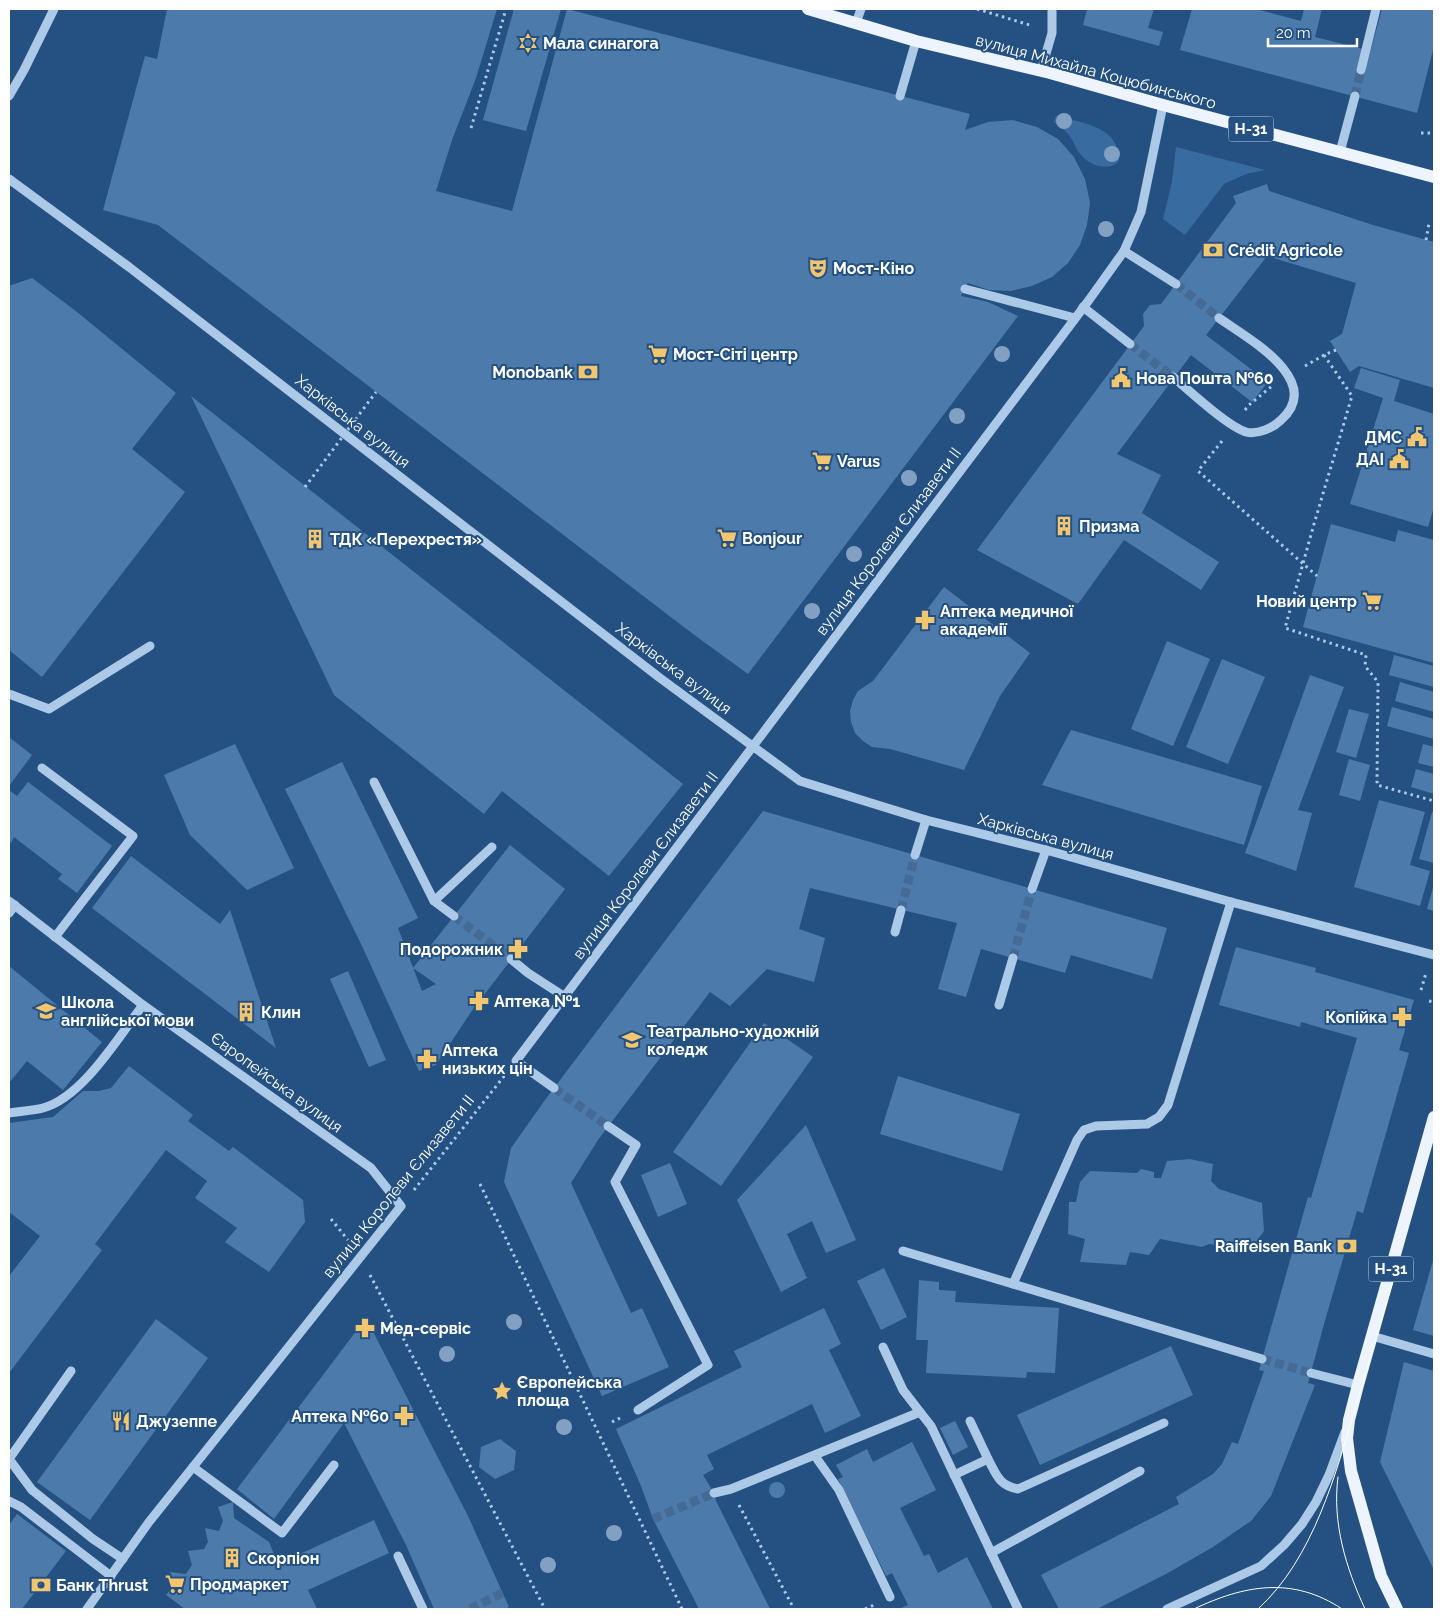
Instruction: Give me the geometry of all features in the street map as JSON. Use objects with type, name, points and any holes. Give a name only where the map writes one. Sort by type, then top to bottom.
[{"type":"main road","name":"вулиця Михайла Коцюбинського","points":[[808,9],[916,41],[1041,71],[1434,177]]},
{"type":"main road","name":"Н-31","points":[[1397,1609],[1382,1576],[1351,1471],[1348,1438],[1349,1420],[1433,1125]]},
{"type":"street","points":[[9,96],[54,9]]},
{"type":"street","points":[[856,23],[860,9]]},
{"type":"street","points":[[1041,71],[1052,33],[1052,9]]},
{"type":"street","points":[[1361,70],[1376,9]]},
{"type":"street","points":[[900,96],[916,41]]},
{"type":"street","points":[[1340,152],[1355,96]]},
{"type":"street","name":"вулиця Королеви Єлизавети ІІ","points":[[516,1061],[1124,251],[1141,212],[1163,105]]},
{"type":"street","name":"Харківська вулиця","points":[[9,179],[137,273],[660,678],[800,781],[926,820],[1046,850],[1231,902],[1434,955]]},
{"type":"street","points":[[1124,251],[1176,284]]},
{"type":"street","points":[[965,289],[1075,318]]},
{"type":"street","points":[[1083,307],[1130,344]]},
{"type":"street","points":[[1173,377],[1233,426],[1248,433],[1277,425],[1286,416],[1293,404],[1294,390],[1290,376],[1275,358],[1219,318]]},
{"type":"street","points":[[9,694],[49,709],[150,646]]},
{"type":"street","points":[[42,768],[134,836],[55,938]]},
{"type":"street","points":[[374,782],[434,901],[454,916]]},
{"type":"street","points":[[915,855],[926,820]]},
{"type":"street","points":[[434,901],[492,847]]},
{"type":"street","points":[[1032,890],[1046,850]]},
{"type":"street","points":[[1012,1284],[1077,1140],[1084,1130],[1096,1126],[1147,1124],[1159,1118],[1168,1106],[1231,902]]},
{"type":"street","points":[[9,914],[12,903]]},
{"type":"street","name":"Європейська вулиця","points":[[12,903],[143,1005],[371,1168],[401,1206]]},
{"type":"street","points":[[895,932],[901,910]]},
{"type":"street","points":[[999,1006],[1013,958]]},
{"type":"street","points":[[511,959],[528,973],[565,997]]},
{"type":"street","points":[[9,1113],[44,1108],[68,1095],[92,1072],[143,1005]]},
{"type":"street","points":[[516,1061],[554,1088]]},
{"type":"street","points":[[608,1126],[636,1145],[615,1182],[708,1365],[638,1410]]},
{"type":"street","name":"вулиця Королеви Єлизавети ІІ","points":[[87,1609],[192,1467],[401,1206]]},
{"type":"street","points":[[903,1251],[1262,1359]]},
{"type":"street","points":[[1372,1336],[1434,1354]]},
{"type":"street","points":[[883,1347],[903,1390],[931,1426],[1018,1609]]},
{"type":"street","points":[[71,1371],[9,1458],[32,1490],[123,1559]]},
{"type":"street","points":[[1311,1373],[1358,1385]]},
{"type":"street","points":[[714,1493],[731,1490],[920,1412]]},
{"type":"street","points":[[1167,1609],[1180,1606],[1261,1566],[1284,1545],[1302,1524],[1316,1502],[1329,1475],[1349,1420]]},
{"type":"street","points":[[970,1421],[1001,1482],[1008,1488],[1018,1489],[1164,1423]]},
{"type":"street","points":[[815,1456],[839,1490],[890,1596]]},
{"type":"street","points":[[954,1475],[988,1459]]},
{"type":"street","points":[[192,1467],[282,1533],[334,1465]]},
{"type":"street","points":[[991,1553],[1140,1472]]},
{"type":"street","points":[[9,1501],[21,1507],[111,1576]]},
{"type":"street","points":[[398,1556],[424,1609]]},
{"type":"path","points":[[471,128],[506,9]]},
{"type":"path","points":[[977,9],[1052,33]]},
{"type":"path","points":[[1421,134],[1434,133]]},
{"type":"path","points":[[1426,240],[1428,223]]},
{"type":"path","points":[[1317,576],[1198,472],[1248,405],[1270,387],[1324,355],[1336,350]]},
{"type":"path","points":[[1324,355],[1352,396],[1285,628],[1366,655],[1365,666],[1378,682],[1378,785],[1434,801]]},
{"type":"path","points":[[305,487],[376,392]]},
{"type":"path","points":[[1429,1001],[1434,1002]]},
{"type":"path","name":"вулиця Королеви Єлизавети ІІ","points":[[401,1206],[516,1061]]},
{"type":"path","points":[[480,1184],[682,1609]]},
{"type":"path","points":[[331,1219],[361,1256],[545,1609]]},
{"type":"path","points":[[731,1490],[794,1609]]},
{"type":"shaded area","points":[[1056,116],[1088,124],[1106,133],[1118,149],[1119,161],[1105,167],[1089,162],[1079,153],[1071,137],[1054,122]]},
{"type":"shaded area","points":[[1176,147],[1265,170],[1246,174],[1224,184],[1185,235],[1163,219],[1172,182]]},
{"type":"building","name":"Мост-Сіті центр","points":[[167,9],[497,9],[476,78],[452,140],[436,191],[512,211],[567,9],[970,114],[965,130],[988,122],[1013,120],[1037,127],[1058,139],[1074,157],[1085,179],[1090,203],[1087,225],[1080,245],[1068,263],[1052,277],[1032,286],[1011,291],[989,290],[968,283],[961,296],[988,302],[1018,316],[748,674],[158,225],[103,210],[145,56],[157,59]]},
{"type":"building","name":"Мала синагога","points":[[514,9],[561,9],[526,131],[483,120]]},
{"type":"building","points":[[1087,9],[1154,9],[1148,28],[1163,32],[1159,46],[1083,25]]},
{"type":"building","points":[[1192,9],[1256,9],[1301,21],[1304,9],[1322,9],[1315,37],[1363,49],[1358,70],[1365,71],[1382,9],[1434,9],[1434,46],[1417,113],[1180,50]]},
{"type":"building","points":[[1267,184],[1269,191],[1373,225],[1434,242],[1434,388],[1359,366],[1350,372],[1330,341],[1342,334],[1356,283],[1267,256],[1206,335],[1268,382],[1252,402],[1191,355],[1117,454],[1161,475],[1142,513],[1219,562],[1201,590],[1124,540],[1078,604],[977,550],[1144,326],[1143,314],[1150,305],[1161,304],[1236,203],[1233,196]]},
{"type":"building","points":[[32,278],[77,312],[176,393],[132,449],[185,492],[42,677],[9,650],[9,286]]},
{"type":"building","name":"ДАІ","points":[[1361,368],[1400,380],[1394,401],[1434,414],[1434,507],[1428,527],[1350,504],[1383,398],[1354,388]]},
{"type":"building","name":"ТДК «Перехрестя»","points":[[191,396],[683,784],[609,876],[502,791],[484,814],[334,695]]},
{"type":"building","name":"Новий центр","points":[[1331,524],[1395,542],[1398,530],[1434,540],[1434,663],[1303,627]]},
{"type":"building","points":[[944,587],[1030,653],[1000,696],[964,770],[890,749],[872,747],[855,733],[851,722],[850,711],[858,691],[873,681]]},
{"type":"building","points":[[1167,641],[1210,659],[1173,746],[1131,729]]},
{"type":"building","points":[[1394,655],[1434,666],[1434,687],[1389,675]]},
{"type":"building","points":[[1222,659],[1265,677],[1228,764],[1186,747]]},
{"type":"building","points":[[1310,675],[1344,687],[1298,810],[1312,813],[1296,871],[1245,853]]},
{"type":"building","points":[[1400,682],[1434,692],[1434,712],[1395,701]]},
{"type":"building","points":[[1392,707],[1434,719],[1434,739],[1387,726]]},
{"type":"building","points":[[1349,709],[1369,714],[1356,758],[1336,752]]},
{"type":"building","points":[[1071,730],[1262,786],[1244,845],[1042,785]]},
{"type":"building","points":[[9,737],[32,755],[9,786]]},
{"type":"building","points":[[235,744],[294,868],[247,890],[190,835],[164,775]]},
{"type":"building","points":[[1423,744],[1434,747],[1434,767],[1418,763]]},
{"type":"building","points":[[1349,759],[1370,765],[1360,801],[1339,795]]},
{"type":"building","points":[[342,762],[418,918],[398,928],[413,968],[510,845],[565,889],[471,1012],[436,1065],[419,1071],[362,946],[285,789]],"holes":[[[413,968],[436,984],[422,991]]]},
{"type":"building","points":[[1416,769],[1434,774],[1434,794],[1411,787]]},
{"type":"building","points":[[28,782],[112,846],[77,893],[58,879],[62,874],[14,837],[11,843],[9,841],[9,790],[17,796]]},
{"type":"building","points":[[1379,800],[1425,812],[1410,865],[1430,871],[1420,906],[1354,887]]},
{"type":"building","points":[[763,811],[1167,928],[1152,979],[1071,955],[1065,973],[981,949],[966,997],[938,989],[957,923],[810,888],[799,929],[825,938],[814,982],[767,969],[730,1006],[710,992],[598,1140],[571,1183],[631,1313],[642,1308],[669,1367],[602,1396],[504,1182],[511,1148],[545,1100]]},
{"type":"building","points":[[1432,812],[1434,813],[1434,863],[1419,859]]},
{"type":"building","points":[[131,856],[220,924],[230,910],[276,1048],[92,908]]},
{"type":"building","points":[[1434,884],[1434,911],[1427,909]]},
{"type":"building","points":[[1236,947],[1316,968],[1315,972],[1414,1000],[1399,1050],[1409,1053],[1363,1213],[1357,1211],[1326,1317],[1308,1383],[1315,1385],[1271,1496],[1251,1521],[1213,1547],[1166,1574],[1097,1609],[1059,1609],[1041,1575],[1179,1504],[1176,1497],[1213,1474],[1222,1464],[1232,1442],[1238,1444],[1264,1371],[1259,1370],[1308,1197],[1311,1198],[1357,1038],[1301,1022],[1300,1027],[1219,1005]]},
{"type":"building","points":[[9,966],[102,1042],[63,1090],[27,1061],[9,1083]]},
{"type":"building","points":[[348,971],[386,1060],[369,1067],[330,979]]},
{"type":"building","points":[[764,1023],[813,1057],[721,1186],[673,1152]]},
{"type":"building","points":[[129,1066],[193,1115],[188,1121],[229,1151],[233,1147],[303,1200],[305,1222],[269,1272],[225,1242],[237,1228],[195,1198],[207,1181],[166,1150],[95,1244],[102,1250],[9,1373],[9,1276],[40,1236],[9,1212],[9,1123],[53,1117],[83,1091],[99,1091],[111,1088]]},
{"type":"building","points":[[898,1076],[1020,1114],[1002,1171],[880,1134]]},
{"type":"building","points":[[806,1125],[856,1240],[826,1253],[812,1221],[787,1234],[807,1278],[781,1292],[737,1200]]},
{"type":"building","points":[[1190,1159],[1213,1164],[1211,1181],[1219,1189],[1262,1203],[1264,1231],[1250,1250],[1209,1244],[1202,1247],[1160,1239],[1149,1255],[1130,1252],[1126,1265],[1080,1262],[1085,1239],[1068,1234],[1069,1202],[1076,1202],[1080,1182],[1090,1171],[1137,1173],[1141,1169],[1154,1172],[1154,1178],[1161,1178],[1167,1161]]},
{"type":"building","points":[[670,1163],[687,1204],[658,1217],[641,1175]]},
{"type":"building","points":[[1434,1257],[1434,1336],[1413,1330]]},
{"type":"building","points":[[884,1268],[907,1317],[881,1330],[857,1281]]},
{"type":"building","points":[[919,1280],[939,1282],[939,1290],[956,1291],[955,1302],[1059,1308],[1055,1373],[1027,1372],[1026,1378],[926,1373],[928,1340],[916,1340]]},
{"type":"building","points":[[824,1308],[841,1344],[829,1350],[861,1416],[825,1433],[812,1404],[707,1455],[714,1469],[703,1475],[714,1493],[716,1501],[770,1609],[699,1609],[653,1519],[616,1429],[742,1367],[734,1351]]},
{"type":"building","points":[[366,1318],[468,1516],[509,1607],[504,1609],[434,1609],[406,1545],[344,1423],[274,1519],[237,1489]]},
{"type":"building","name":"Джузеппе","points":[[156,1319],[208,1358],[90,1520],[37,1482]]},
{"type":"building","points":[[1171,1346],[1193,1395],[1040,1465],[1017,1415]]},
{"type":"building","points":[[1404,1362],[1434,1371],[1434,1570],[1380,1462]]},
{"type":"building","points":[[955,1421],[968,1447],[953,1455],[940,1428]]},
{"type":"building","points":[[500,1439],[516,1451],[514,1470],[495,1479],[479,1467],[481,1447]]},
{"type":"building","points":[[912,1442],[936,1490],[900,1508],[924,1556],[929,1554],[938,1573],[967,1557],[993,1609],[899,1609],[908,1605],[892,1573],[886,1576],[838,1479],[843,1477],[836,1465],[867,1449],[873,1462]]},
{"type":"building","points":[[774,1482],[780,1482],[785,1487],[783,1496],[774,1498],[769,1493],[769,1487]]},
{"type":"building","name":"Скорпіон","points":[[233,1502],[234,1518],[269,1542],[278,1564],[374,1520],[389,1553],[308,1590],[317,1609],[185,1609],[166,1595],[175,1584],[170,1572],[186,1574],[192,1565],[188,1551],[204,1549],[208,1542],[205,1528],[219,1531],[223,1521],[218,1507]]},
{"type":"building","points":[[17,1514],[66,1551],[22,1609],[9,1609],[9,1525]]},
{"type":"tunnel","points":[[1355,96],[1361,70]]},
{"type":"tunnel","points":[[1176,284],[1219,318]]},
{"type":"tunnel","points":[[1130,344],[1173,377]]},
{"type":"tunnel","points":[[901,910],[915,855]]},
{"type":"tunnel","points":[[1013,958],[1032,889]]},
{"type":"tunnel","points":[[454,916],[511,959]]},
{"type":"tunnel","points":[[554,1088],[608,1126]]},
{"type":"tunnel","points":[[1262,1359],[1311,1373]]},
{"type":"tunnel","points":[[653,1519],[714,1493]]},
{"type":"tunnel","points":[[470,1609],[502,1593]]},
{"type":"tram line","points":[[1258,1609],[1294,1565],[1321,1513],[1341,1457],[1396,1271]]},
{"type":"tram line","points":[[1338,1477],[1337,1511],[1342,1545],[1352,1578],[1365,1609]]},
{"type":"tram line","points":[[1194,1609],[1231,1594],[1268,1588],[1287,1588],[1305,1592],[1324,1599],[1342,1609]]},
{"type":"place","name":"Мала синагога","points":[[528,43]]},
{"type":"place","name":"Crédit Agricole","points":[[1213,250]]},
{"type":"place","name":"Мост-Кіно","points":[[818,268]]},
{"type":"place","name":"Мост-Сіті центр","points":[[658,354]]},
{"type":"place","name":"Monobank","points":[[588,372]]},
{"type":"place","name":"Нова Пошта №60","points":[[1121,378]]},
{"type":"place","name":"ДМС","points":[[1417,437]]},
{"type":"place","name":"ДАІ","points":[[1399,459]]},
{"type":"place","name":"Varus","points":[[822,461]]},
{"type":"place","name":"Призма","points":[[1064,526]]},
{"type":"place","name":"Bonjour","points":[[727,538]]},
{"type":"place","name":"ТДК «Перехрестя»","points":[[315,539]]},
{"type":"place","name":"Новий центр","points":[[1372,601]]},
{"type":"place","name":"Аптека медичної академії","points":[[925,620]]},
{"type":"place","name":"Подорожник","points":[[518,949]]},
{"type":"place","name":"Аптека №1","points":[[479,1001]]},
{"type":"place","name":"Школа англійської мови","points":[[46,1011]]},
{"type":"place","name":"Клин","points":[[246,1012]]},
{"type":"place","name":"Копійка","points":[[1402,1017]]},
{"type":"place","name":"Театрально-художній коледж","points":[[632,1040]]},
{"type":"place","name":"Аптека низьких цін","points":[[427,1059]]},
{"type":"place","name":"Raiffeisen Bank","points":[[1347,1246]]},
{"type":"place","name":"Мед-сервіс","points":[[365,1328]]},
{"type":"place","name":"Європейська площа","points":[[502,1391]]},
{"type":"place","name":"Аптека №60","points":[[404,1416]]},
{"type":"place","name":"Джузеппе","points":[[121,1421]]},
{"type":"place","name":"Скорпіон","points":[[232,1558]]},
{"type":"place","name":"Продмаркет","points":[[175,1584]]},
{"type":"place","name":"Банк Thrust","points":[[41,1585]]}]
